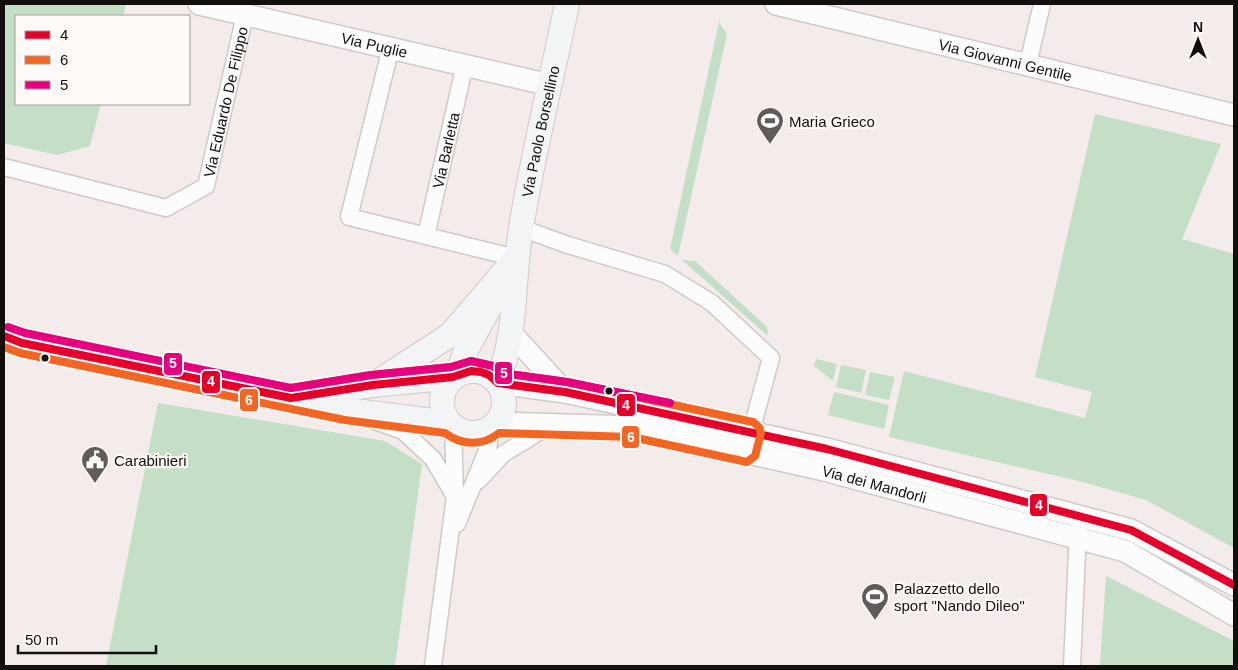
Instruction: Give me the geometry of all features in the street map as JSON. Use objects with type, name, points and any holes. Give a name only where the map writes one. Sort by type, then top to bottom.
[{"type":"main road","name":"Via Paolo Borsellino","points":[[497,382],[506,361],[511,333],[520,228],[567,4]]},
{"type":"main road","points":[[291,398],[374,385],[455,376],[471,371],[480,372],[497,382],[504,399],[504,408],[494,425],[476,434],[460,431],[443,414],[442,394],[455,376],[465,352],[516,258]]},
{"type":"main road","points":[[374,385],[450,335],[516,258]]},
{"type":"main road","points":[[10,340],[347,410],[451,424]]},
{"type":"street","name":"Via Puglie","points":[[199,4],[550,85]]},
{"type":"street","name":"Via Giovanni Gentile","points":[[776,4],[1234,115]]},
{"type":"street","points":[[1028,64],[1042,4]]},
{"type":"street","name":"Via Eduardo De Filippo","points":[[4,167],[166,208],[206,186],[245,14]]},
{"type":"street","points":[[391,47],[349,217],[516,258]]},
{"type":"street","name":"Via Barletta","points":[[426,236],[465,64]]},
{"type":"street","points":[[520,228],[568,245],[666,274],[712,303],[771,358],[751,432]]},
{"type":"street","points":[[511,333],[565,392]]},
{"type":"street","name":"Via dei Mandorli","points":[[497,382],[565,392],[827,449],[1078,526],[1234,614]]},
{"type":"street","points":[[347,410],[403,431],[432,459],[455,496]]},
{"type":"street","points":[[433,666],[439,603],[450,540],[455,496],[451,424]]},
{"type":"street","points":[[450,540],[473,488],[488,448],[494,425]]},
{"type":"street","name":"Via dei Mandorli","points":[[494,425],[621,426],[649,430],[1078,526],[1131,530],[1234,585]]},
{"type":"street","points":[[473,488],[503,454],[550,426]]},
{"type":"street","points":[[1072,666],[1078,526]]},
{"type":"green space","points":[[4,4],[126,4],[123,15],[15,15],[15,105],[101,105],[90,146],[57,155],[4,143]]},
{"type":"green space","points":[[719,22],[727,34],[678,256],[670,249]]},
{"type":"green space","points":[[1095,114],[1221,144],[1182,239],[1234,254],[1234,548],[1146,500],[1083,482],[889,437],[904,371],[1085,418],[1092,392],[1035,377]]},
{"type":"green space","points":[[682,260],[695,261],[767,327],[768,336]]},
{"type":"green space","points":[[816,359],[837,364],[833,381],[814,366]]},
{"type":"green space","points":[[841,365],[866,370],[861,393],[836,387]]},
{"type":"green space","points":[[870,372],[895,377],[889,400],[865,395]]},
{"type":"green space","points":[[834,392],[889,405],[884,429],[828,415]]},
{"type":"green space","points":[[158,403],[385,441],[422,464],[395,666],[106,666]]},
{"type":"green space","points":[[1106,576],[1234,641],[1234,666],[1100,666]]},
{"type":"transit line","name":"5","points":[[8,327],[25,333],[291,388],[371,375],[451,367],[471,361],[493,366],[502,373],[567,382],[670,403]]},
{"type":"transit line","name":"4","points":[[4,336],[22,343],[291,398],[373,385],[453,377],[471,371],[481,372],[489,375],[498,383],[565,392],[827,449],[1131,530],[1234,585]]},
{"type":"transit line","name":"6","points":[[4,347],[20,353],[345,420],[445,433],[458,440],[472,443],[486,440],[499,433],[632,437],[747,462],[755,456],[761,433],[759,427],[753,422],[567,382],[502,373],[493,366],[471,361],[451,367],[371,375],[290,388]]},
{"type":"place","name":"Maria Grieco","points":[[770,145]]},
{"type":"place","name":"Carabinieri","points":[[95,484]]},
{"type":"place","name":"Palazzetto dello sport \"Nando Dileo\"","points":[[875,621]]}]
